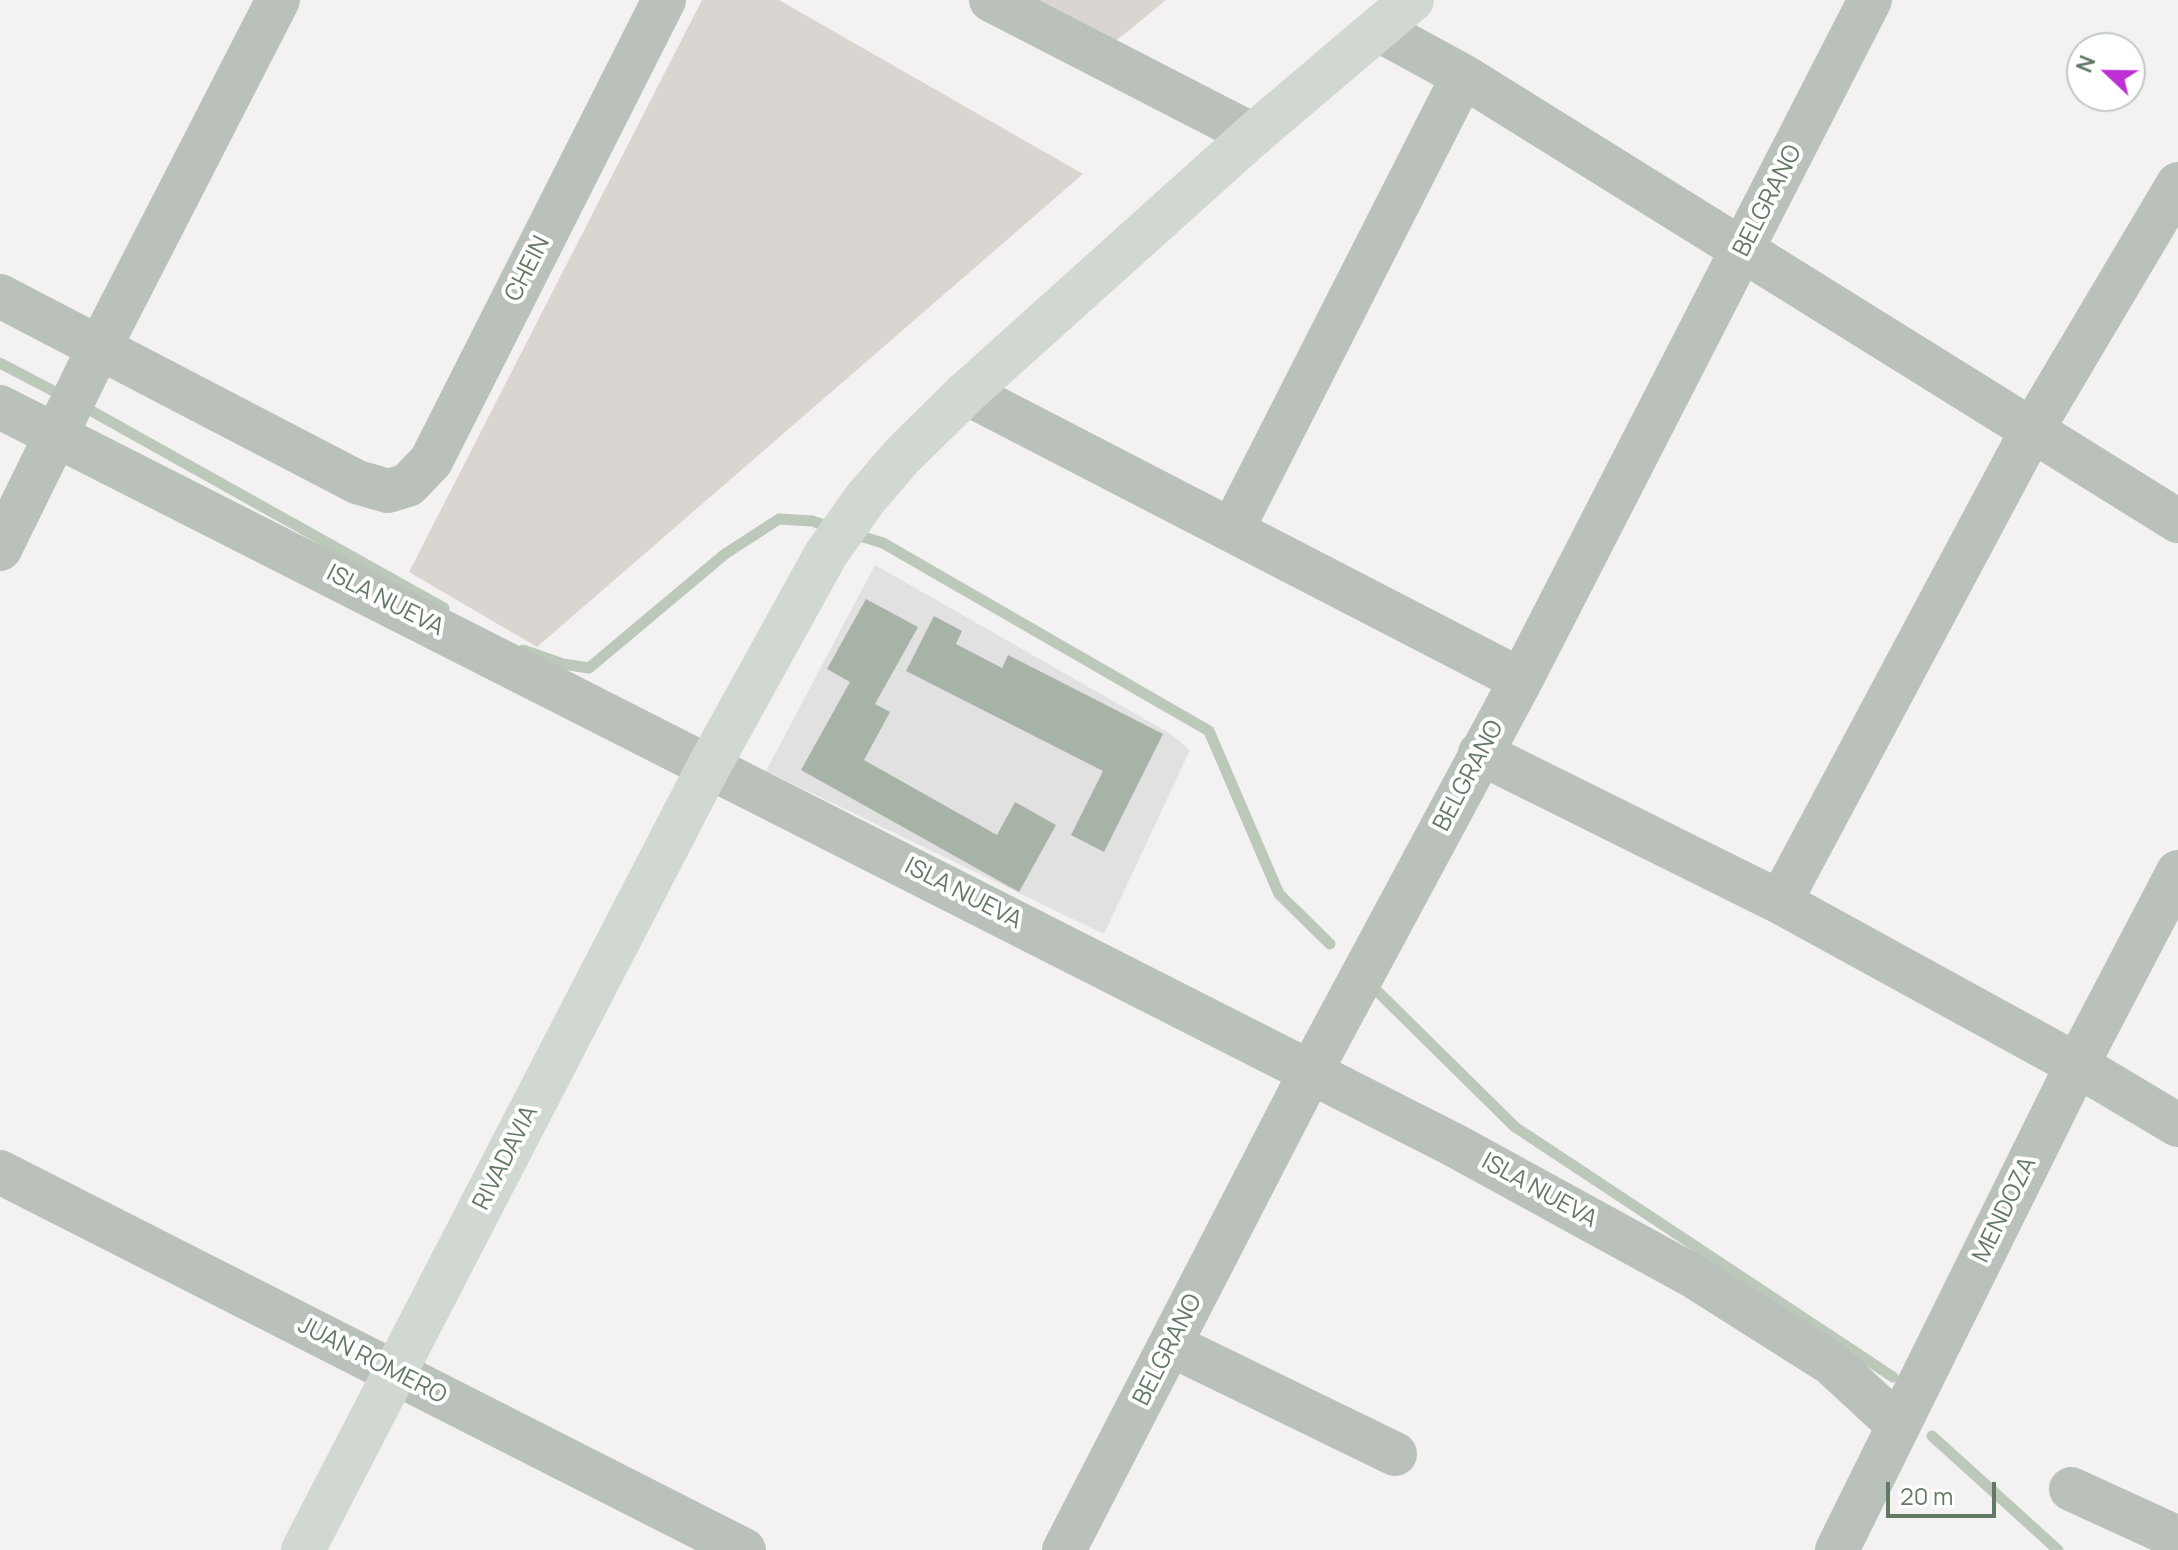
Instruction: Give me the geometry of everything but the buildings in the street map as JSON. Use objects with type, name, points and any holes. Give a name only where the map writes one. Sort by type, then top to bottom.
[{"type":"main road","name":"RIVADAVIA","points":[[303,1550],[709,766],[826,554],[865,499],[902,456],[966,393],[1253,135],[1412,0]]},
{"type":"street","points":[[0,549],[278,0]]},
{"type":"street","name":"CHEIN","points":[[0,296],[94,360],[357,482],[388,491],[408,485],[431,461],[664,0]]},
{"type":"street","points":[[991,0],[1253,135]]},
{"type":"street","name":"BELGRANO","points":[[1064,1550],[1311,1071],[1521,680],[1870,0]]},
{"type":"street","points":[[1379,30],[1463,76],[2178,521]]},
{"type":"street","points":[[1232,530],[1463,76]]},
{"type":"street","points":[[1780,902],[2032,430],[2178,184]]},
{"type":"street","points":[[966,393],[1521,680]]},
{"type":"street","name":"ISLA NUEVA","points":[[0,407],[60,426],[709,766],[1454,1145],[1693,1276],[1832,1364],[1898,1425]]},
{"type":"street","points":[[1480,753],[1780,902],[2077,1065],[2178,1125]]},
{"type":"street","name":"MENDOZA","points":[[1837,1550],[2077,1065],[2178,872]]},
{"type":"street","name":"JUAN ROMERO","points":[[0,1172],[744,1550]]},
{"type":"street","points":[[1171,1345],[1395,1454]]},
{"type":"street","points":[[2071,1489],[2178,1538]]},
{"type":"shaded area","points":[[702,0],[779,0],[1083,174],[537,647],[409,572]]},
{"type":"shaded area","points":[[968,0],[1166,0],[1117,40],[1050,41]]},
{"type":"shaded area","points":[[875,565],[1169,733],[1190,750],[1104,934],[766,771]]},
{"type":"waterway","points":[[0,363],[63,396]]},
{"type":"waterway","points":[[79,404],[444,608]]},
{"type":"waterway","points":[[523,650],[563,664],[589,668],[725,554],[779,519],[812,521],[834,528]]},
{"type":"waterway","points":[[850,533],[883,543],[1209,731],[1279,894],[1330,944]]},
{"type":"waterway","points":[[1374,988],[1515,1127],[1893,1377]]},
{"type":"waterway","points":[[1932,1436],[2058,1550]]}]
